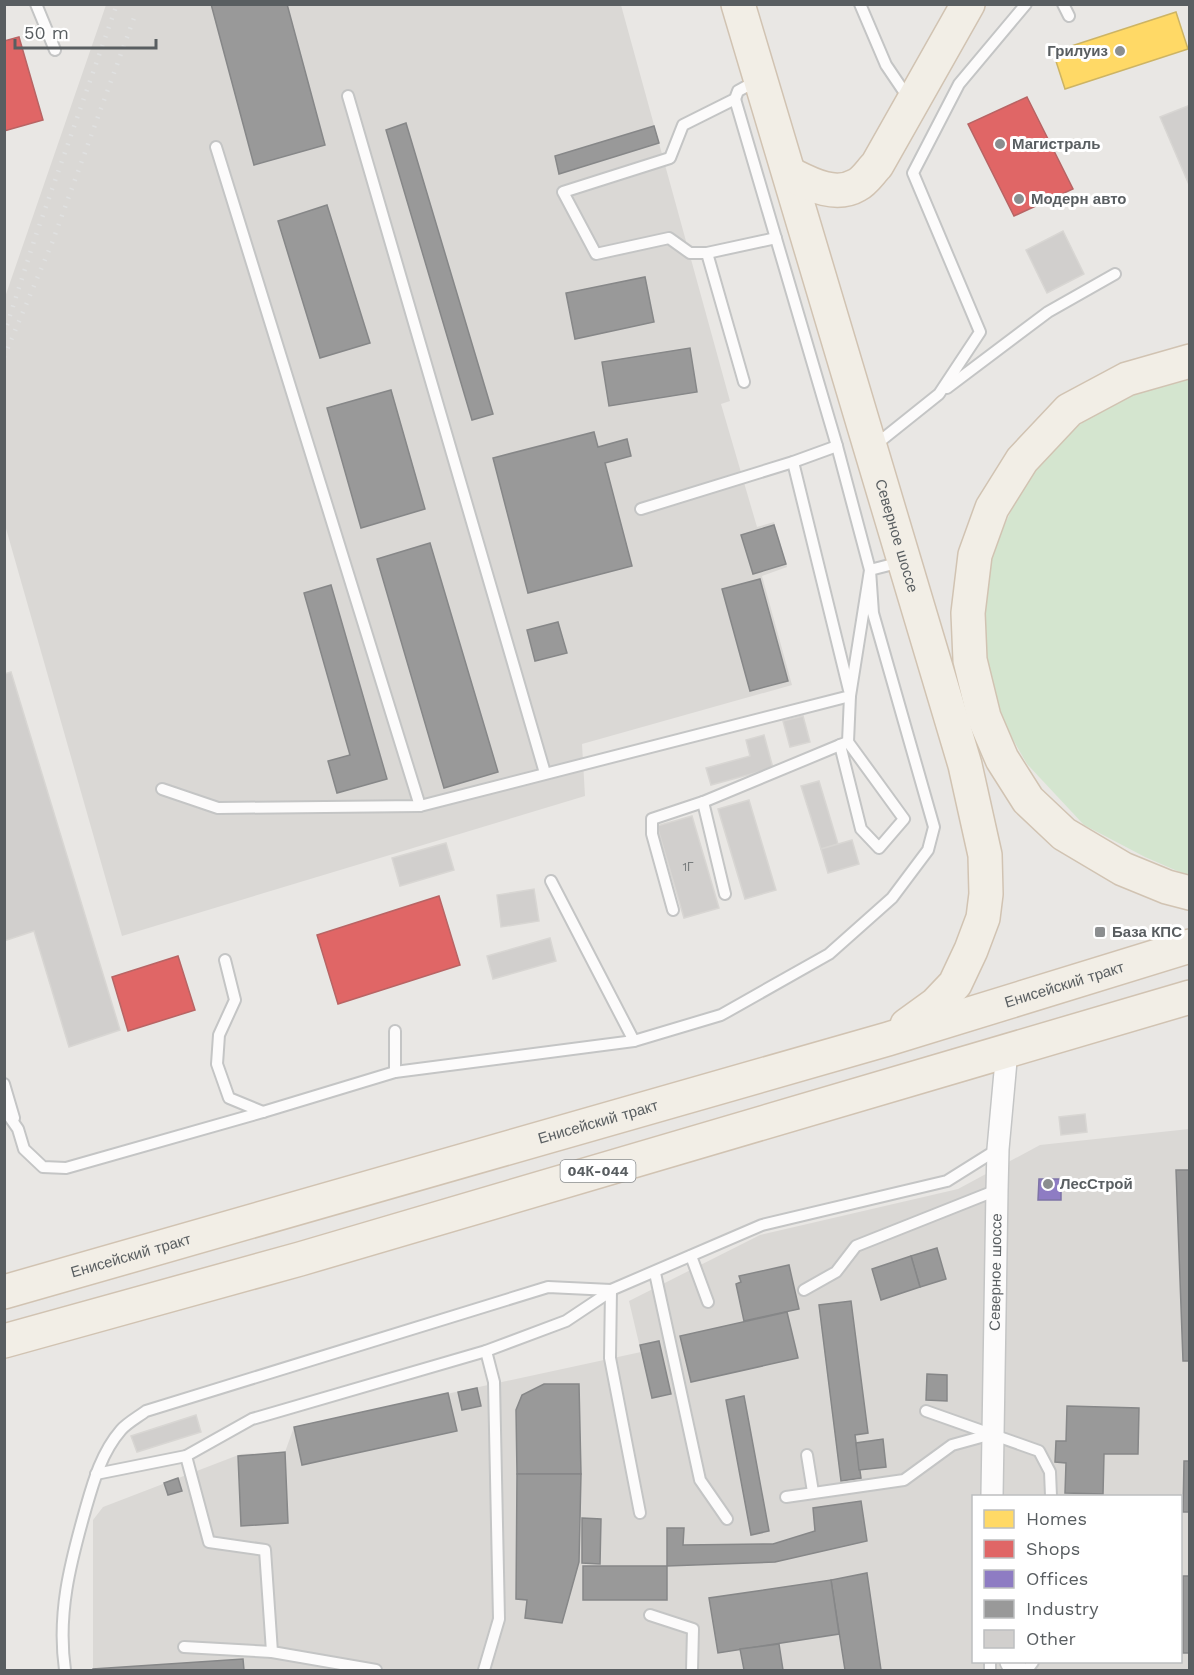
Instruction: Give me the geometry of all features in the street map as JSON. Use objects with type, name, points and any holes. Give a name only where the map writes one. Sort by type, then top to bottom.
[{"type":"main road","name":"Северное шоссе","points":[[738,4],[964,765],[985,855],[986,894],[983,918],[955,984],[936,1004],[888,1038]]},
{"type":"main road","points":[[790,174],[820,189],[840,190],[857,186],[878,165],[911,102],[968,4]]},
{"type":"main road","points":[[1190,361],[1127,379],[1069,410],[1022,460],[992,508],[975,555],[968,613],[970,660],[984,717],[1002,759],[1028,800],[1064,834],[1123,868],[1167,887],[1190,893]]},
{"type":"main road","name":"Енисейский тракт","points":[[4,1292],[888,1038],[1190,946]]},
{"type":"main road","name":"04К-044","points":[[4,1341],[311,1255],[1190,997]]},
{"type":"street","name":"Северное шоссе","points":[[992,1495],[998,1149],[1007,1050]]},
{"type":"lane","points":[[36,4],[55,50]]},
{"type":"lane","points":[[860,4],[886,65],[911,102]]},
{"type":"lane","points":[[939,394],[980,332],[913,173],[959,84],[1026,4]]},
{"type":"lane","points":[[1062,4],[1069,16]]},
{"type":"lane","points":[[4,1084],[24,1149],[43,1167],[66,1168],[395,1072],[634,1041],[721,1015],[829,954],[892,898],[928,850],[934,827],[873,613],[870,570],[837,446],[735,99],[738,91],[761,78]]},
{"type":"lane","points":[[348,96],[545,773]]},
{"type":"lane","points":[[735,99],[683,125],[670,158],[563,192],[596,254],[669,238],[690,253],[707,253],[776,238]]},
{"type":"lane","points":[[216,147],[420,806]]},
{"type":"lane","points":[[707,253],[744,382]]},
{"type":"lane","points":[[871,449],[939,394],[1048,312],[1115,274]]},
{"type":"lane","points":[[641,509],[837,446]]},
{"type":"lane","points":[[793,462],[850,696]]},
{"type":"lane","points":[[870,570],[904,561]]},
{"type":"lane","points":[[844,744],[904,819],[879,848],[861,830],[844,744],[870,570]]},
{"type":"lane","points":[[162,789],[218,808],[420,806],[850,696]]},
{"type":"lane","points":[[673,910],[652,834],[652,819],[704,802],[844,744]]},
{"type":"lane","points":[[704,802],[725,894]]},
{"type":"lane","points":[[551,881],[634,1041]]},
{"type":"lane","points":[[225,960],[235,1000],[219,1035],[217,1064],[229,1098],[263,1112]]},
{"type":"lane","points":[[395,1031],[395,1072]]},
{"type":"lane","points":[[4,1109],[18,1129]]},
{"type":"lane","points":[[96,1474],[186,1456],[252,1419],[486,1351],[566,1321],[611,1290],[656,1273],[762,1225],[947,1181],[998,1149]]},
{"type":"lane","points":[[804,1290],[836,1272],[856,1246],[997,1190]]},
{"type":"lane","points":[[691,1256],[708,1302]]},
{"type":"lane","points":[[656,1273],[700,1480],[727,1519]]},
{"type":"lane","points":[[65,1671],[64,1604],[69,1568],[96,1474],[107,1450],[122,1429],[146,1411],[548,1287],[611,1290]]},
{"type":"lane","points":[[611,1290],[610,1358],[640,1513]]},
{"type":"lane","points":[[484,1671],[499,1619],[494,1382],[486,1351]]},
{"type":"lane","points":[[926,1411],[1039,1451],[1050,1472],[1051,1495]]},
{"type":"lane","points":[[786,1497],[904,1480],[952,1445],[992,1434]]},
{"type":"lane","points":[[807,1455],[813,1492]]},
{"type":"lane","points":[[186,1456],[209,1542],[264,1551],[272,1652]]},
{"type":"lane","points":[[651,1615],[693,1629],[692,1671]]},
{"type":"lane","points":[[184,1647],[272,1652],[376,1671]]},
{"type":"shaded area","points":[[106,5],[621,5],[730,401],[721,404],[757,527],[774,522],[787,567],[762,576],[792,685],[582,744],[585,796],[122,936],[5,525],[4,300]]},
{"type":"shaded area","points":[[1189,1129],[1189,1670],[93,1670],[93,1520],[103,1507],[241,1454],[285,1452],[294,1427],[641,1352],[629,1301],[760,1235],[958,1189],[1040,1145]]},
{"type":"green space","points":[[1189,376],[1189,876],[1145,857],[1084,825],[1027,764],[1008,731],[991,685],[984,639],[982,589],[993,549],[1032,472],[1068,433],[1102,409],[1137,393]]},
{"type":"building: Homes","name":"Грилуиз","points":[[1176,12],[1188,49],[1065,89],[1053,52]]},
{"type":"building: Shops","points":[[19,37],[43,120],[4,131],[4,41]]},
{"type":"building: Shops","points":[[1027,97],[1073,189],[1014,216],[968,124]]},
{"type":"building: Shops","points":[[439,896],[460,965],[338,1004],[317,935]]},
{"type":"building: Shops","points":[[178,956],[195,1010],[128,1031],[112,977]]},
{"type":"building: Offices","points":[[1039,1179],[1061,1179],[1061,1200],[1038,1200]]},
{"type":"building: Industry","points":[[211,4],[287,4],[325,145],[254,165]]},
{"type":"building: Industry","points":[[406,123],[493,414],[472,420],[386,130]]},
{"type":"building: Industry","points":[[654,126],[659,143],[559,174],[555,156]]},
{"type":"building: Industry","points":[[327,205],[370,343],[320,358],[278,221]]},
{"type":"building: Industry","points":[[645,277],[654,322],[575,339],[566,293]]},
{"type":"building: Industry","points":[[690,348],[697,392],[609,406],[602,362]]},
{"type":"building: Industry","points":[[391,390],[425,509],[361,528],[327,408]]},
{"type":"building: Industry","points":[[594,432],[598,447],[627,439],[631,456],[605,463],[632,566],[528,593],[493,458]]},
{"type":"building: Industry","points":[[774,525],[786,564],[753,574],[741,535]]},
{"type":"building: Industry","points":[[430,543],[498,772],[444,788],[377,559]]},
{"type":"building: Industry","points":[[760,579],[788,681],[750,691],[722,589]]},
{"type":"building: Industry","points":[[331,585],[387,779],[337,793],[328,761],[350,755],[304,593]]},
{"type":"building: Industry","points":[[558,622],[567,653],[535,661],[527,630]]},
{"type":"building: Industry","points":[[1176,1170],[1190,1170],[1190,1361],[1183,1361]]},
{"type":"building: Industry","points":[[937,1248],[946,1279],[920,1287],[911,1256]]},
{"type":"building: Industry","points":[[911,1256],[920,1287],[881,1300],[872,1269]]},
{"type":"building: Industry","points":[[789,1265],[799,1309],[744,1321],[736,1284],[741,1282],[739,1276]]},
{"type":"building: Industry","points":[[851,1301],[868,1433],[855,1435],[861,1478],[841,1481],[819,1305]]},
{"type":"building: Industry","points":[[787,1312],[798,1358],[691,1382],[680,1336]]},
{"type":"building: Industry","points":[[659,1341],[671,1394],[652,1398],[640,1345]]},
{"type":"building: Industry","points":[[927,1374],[947,1375],[947,1401],[926,1400]]},
{"type":"building: Industry","points":[[544,1384],[579,1384],[581,1474],[517,1474],[516,1410],[522,1395]]},
{"type":"building: Industry","points":[[477,1388],[481,1406],[462,1410],[458,1392]]},
{"type":"building: Industry","points":[[448,1393],[457,1431],[302,1465],[294,1427]]},
{"type":"building: Industry","points":[[744,1396],[769,1531],[751,1535],[726,1400]]},
{"type":"building: Industry","points":[[1067,1406],[1139,1408],[1138,1454],[1104,1454],[1103,1494],[1065,1493],[1066,1463],[1055,1462],[1056,1441],[1066,1441]]},
{"type":"building: Industry","points":[[883,1439],[886,1467],[859,1470],[856,1443]]},
{"type":"building: Industry","points":[[285,1452],[288,1523],[241,1526],[238,1456]]},
{"type":"building: Industry","points":[[1184,1461],[1190,1461],[1190,1512],[1183,1512]]},
{"type":"building: Industry","points":[[517,1474],[581,1474],[579,1562],[562,1623],[525,1618],[527,1600],[516,1599]]},
{"type":"building: Industry","points":[[178,1478],[182,1491],[168,1495],[164,1483]]},
{"type":"building: Industry","points":[[861,1501],[867,1541],[775,1562],[667,1566],[667,1528],[684,1528],[683,1545],[773,1544],[815,1531],[813,1508]]},
{"type":"building: Industry","points":[[582,1518],[601,1519],[600,1564],[582,1563]]},
{"type":"building: Industry","points":[[583,1566],[667,1566],[667,1600],[583,1600]]},
{"type":"building: Industry","points":[[867,1573],[881,1670],[845,1670],[831,1580]]},
{"type":"building: Industry","points":[[1183,1576],[1190,1576],[1190,1653],[1183,1653]]},
{"type":"building: Industry","points":[[831,1580],[839,1634],[718,1653],[709,1598]]},
{"type":"building: Industry","points":[[779,1644],[783,1670],[744,1670],[740,1649]]},
{"type":"building: Industry","points":[[243,1659],[244,1670],[93,1670],[93,1669]]},
{"type":"building: Other","points":[[1190,105],[1190,187],[1160,117]]},
{"type":"building: Other","points":[[1063,231],[1084,274],[1047,293],[1026,250]]},
{"type":"building: Other","points":[[11,672],[120,1030],[69,1047],[34,931],[4,941],[4,674]]},
{"type":"building: Other","points":[[803,716],[810,742],[790,747],[783,721]]},
{"type":"building: Other","points":[[764,735],[773,768],[711,785],[706,768],[750,756],[746,740]]},
{"type":"building: Other","points":[[819,781],[838,844],[821,849],[801,786]]},
{"type":"building: Other","points":[[749,800],[776,890],[745,899],[718,809]]},
{"type":"building: Other","points":[[692,816],[719,908],[684,918],[657,826]]},
{"type":"building: Other","points":[[852,840],[859,864],[828,873],[821,849]]},
{"type":"building: Other","points":[[446,843],[454,870],[400,886],[392,858]]},
{"type":"building: Other","points":[[534,889],[539,921],[501,927],[497,895]]},
{"type":"building: Other","points":[[550,938],[556,961],[493,979],[487,956]]},
{"type":"building: Other","points":[[1085,1114],[1087,1132],[1061,1135],[1059,1117]]},
{"type":"building: Other","points":[[196,1415],[201,1432],[137,1452],[131,1436]]},
{"type":"railway","points":[[4,334],[117,4]]},
{"type":"railway","points":[[4,357],[52,243],[134,18]]},
{"type":"place","name":"Грилуиз","points":[[1120,51]]},
{"type":"place","name":"Магистраль","points":[[1000,144]]},
{"type":"place","name":"Модерн авто","points":[[1019,199]]},
{"type":"place","name":"База КПС","points":[[1100,932]]},
{"type":"place","name":"ЛесСтрой","points":[[1048,1184]]}]
